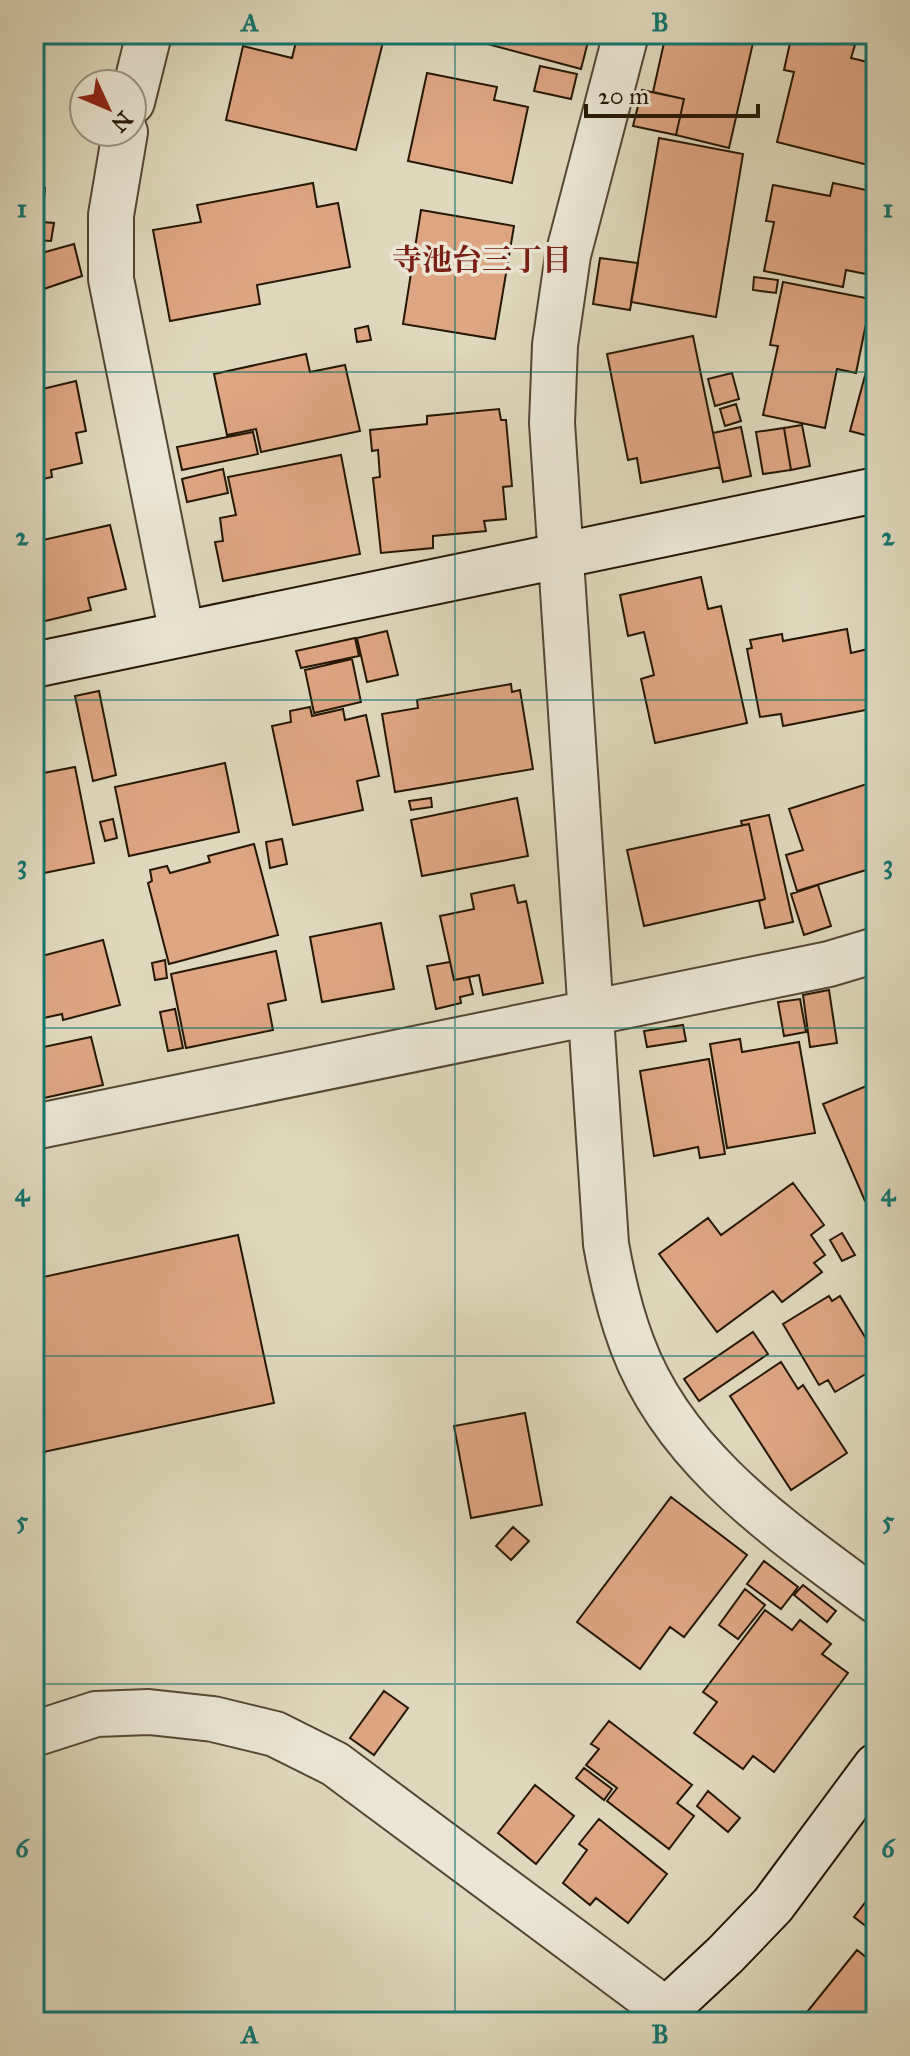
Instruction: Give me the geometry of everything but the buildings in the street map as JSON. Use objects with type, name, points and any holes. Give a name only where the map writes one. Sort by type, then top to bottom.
[{"type":"street","points":[[140,68],[149,34]]},
{"type":"street","points":[[626,34],[568,255],[555,345],[552,423],[606,1244],[615,1292],[632,1346],[654,1391],[686,1439],[730,1487],[876,1601]]},
{"type":"street","points":[[122,148],[111,215],[111,279],[182,634]]},
{"type":"street","points":[[34,665],[876,490]]},
{"type":"street","points":[[34,1127],[829,964],[876,950]]},
{"type":"street","points":[[34,1734],[96,1714],[149,1712],[213,1719],[275,1734],[335,1764],[660,2016],[773,1905],[876,1766]]},
{"type":"district","name":"寺池台三丁目","points":[[482,260]]}]
